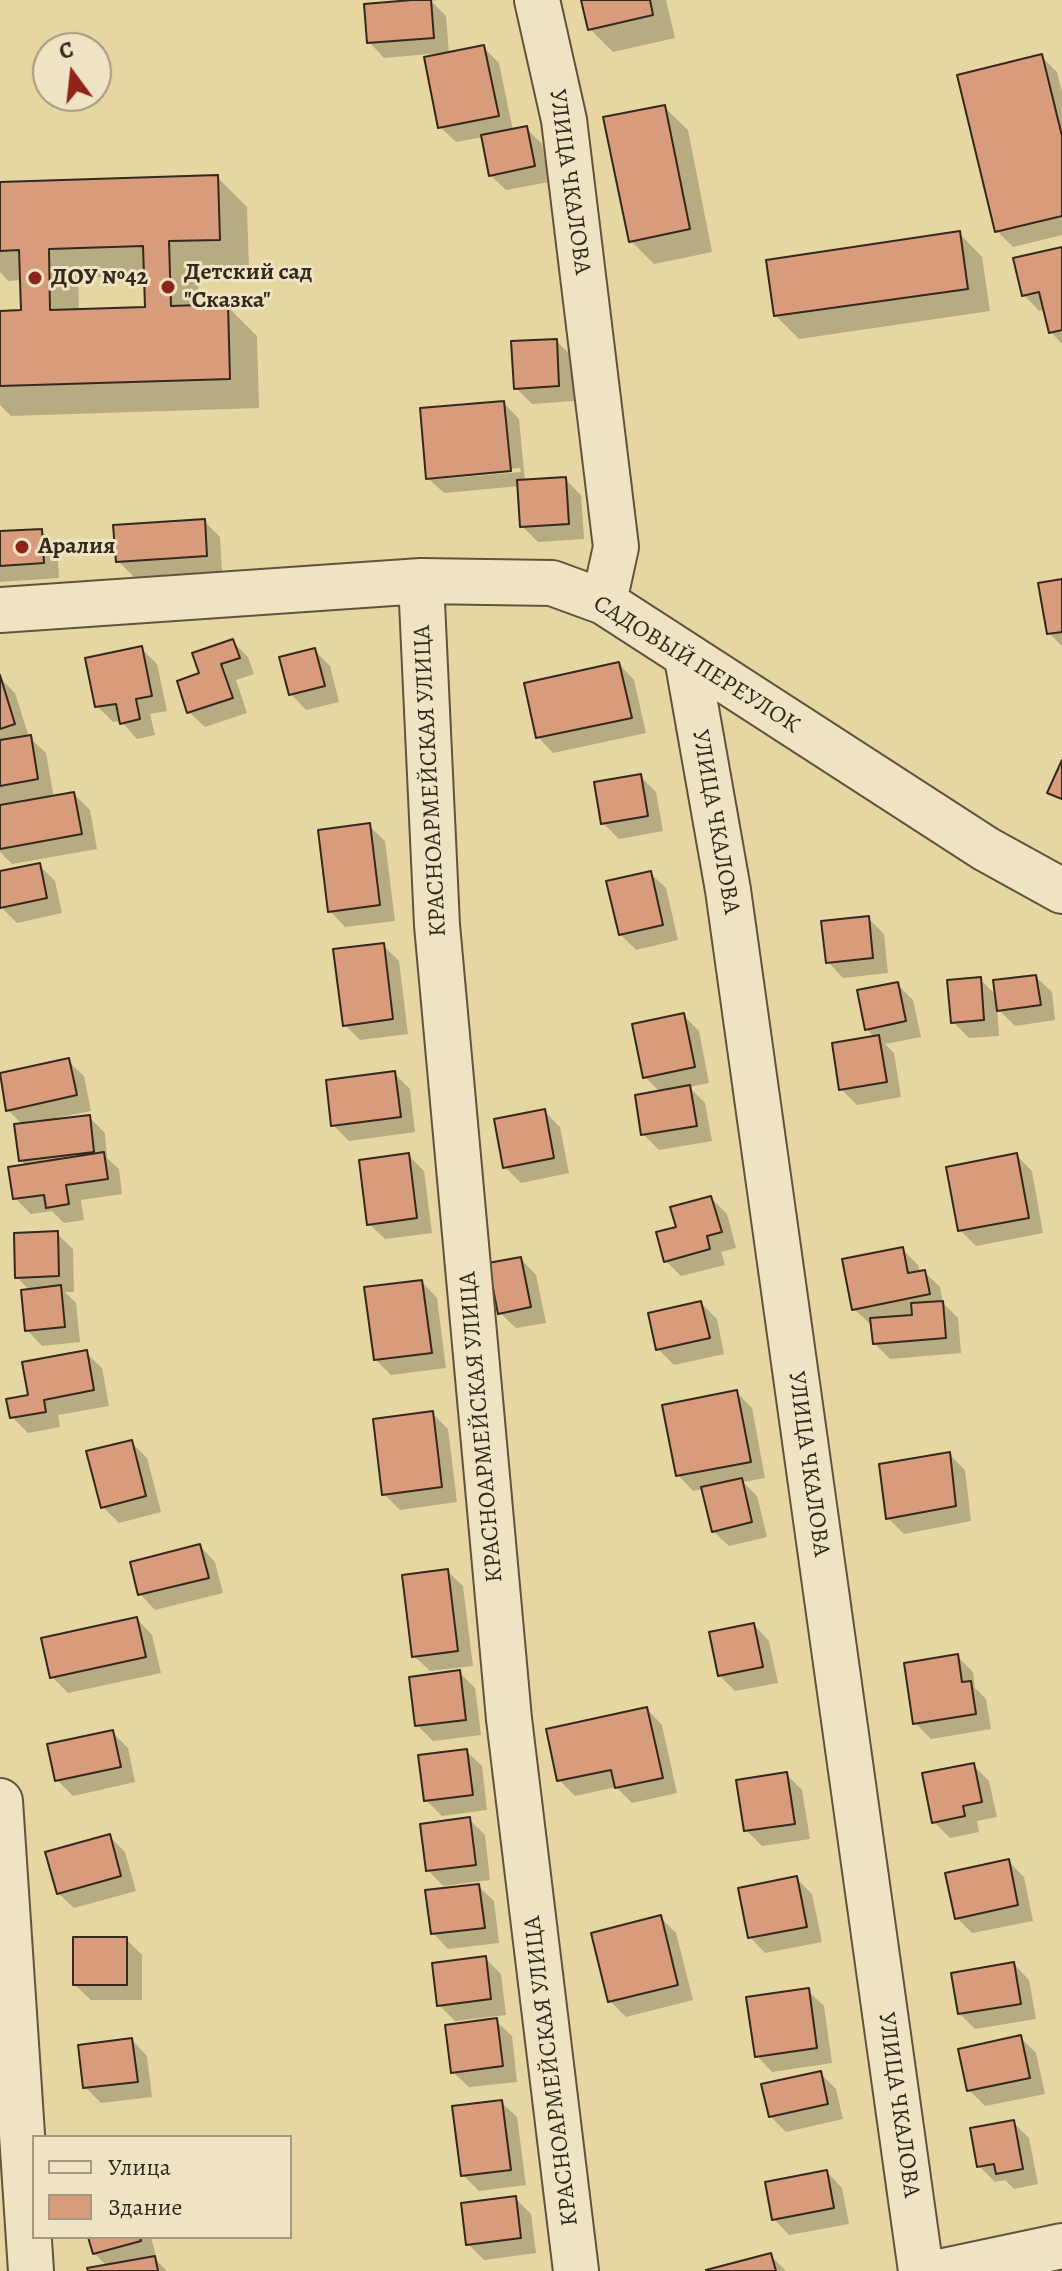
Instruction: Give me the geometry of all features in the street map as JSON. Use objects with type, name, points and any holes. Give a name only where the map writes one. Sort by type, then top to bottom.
[{"type":"street","name":"УЛИЦА ЧКАЛОВА","points":[[537,0],[564,120],[616,547],[604,602]]},
{"type":"street","name":"САДОВЫЙ ПЕРЕУЛОК","points":[[0,610],[421,581],[552,583],[604,602],[986,849],[1062,891]]},
{"type":"street","name":"КРАСНОАРМЕЙСКАЯ УЛИЦА","points":[[421,581],[437,925],[507,1703],[576,2271]]},
{"type":"street","name":"УЛИЦА ЧКАЛОВА","points":[[687,658],[728,890],[921,2271]]},
{"type":"street","points":[[0,1801],[31,2271]]},
{"type":"street","points":[[944,2271],[1062,2246]]},
{"type":"building","points":[[431,0],[434,38],[367,43],[364,4]]},
{"type":"building","points":[[581,0],[650,0],[653,15],[588,30]]},
{"type":"building","points":[[484,45],[499,116],[438,128],[424,57]]},
{"type":"building","points":[[1042,54],[1062,136],[1062,216],[995,232],[957,75]]},
{"type":"building","points":[[665,105],[690,229],[629,242],[603,117]]},
{"type":"building","points":[[527,126],[535,166],[489,176],[481,135]]},
{"type":"building","name":"ДОУ №42","points":[[218,175],[220,240],[169,241],[171,306],[228,304],[230,379],[0,386],[0,311],[21,310],[19,250],[0,251],[0,182]],"holes":[[[143,246],[145,307],[50,310],[49,249]]]},
{"type":"building","points":[[960,231],[968,289],[774,316],[766,260]]},
{"type":"building","points":[[1062,247],[1062,330],[1049,333],[1039,292],[1022,296],[1013,258]]},
{"type":"building","points":[[557,339],[559,386],[514,389],[511,341]]},
{"type":"building","points":[[504,401],[511,471],[426,479],[420,408]]},
{"type":"building","points":[[566,477],[569,524],[520,527],[517,480]]},
{"type":"building","points":[[205,519],[207,556],[116,562],[113,525]]},
{"type":"building","name":"Аралия","points":[[42,529],[44,563],[0,566],[0,531]]},
{"type":"building","points":[[1062,579],[1062,632],[1047,634],[1038,583]]},
{"type":"building","points":[[233,639],[240,658],[221,664],[233,698],[187,713],[177,681],[199,673],[192,653]]},
{"type":"building","points":[[142,646],[152,696],[136,699],[140,719],[120,724],[116,704],[95,707],[85,658]]},
{"type":"building","points":[[315,648],[325,686],[289,695],[279,657]]},
{"type":"building","points":[[619,662],[632,718],[536,738],[524,683]]},
{"type":"building","points":[[0,675],[15,724],[0,729]]},
{"type":"building","points":[[31,735],[38,779],[0,786],[0,740]]},
{"type":"building","points":[[1062,760],[1062,799],[1047,793]]},
{"type":"building","points":[[641,774],[648,816],[601,824],[594,782]]},
{"type":"building","points":[[74,792],[82,834],[0,849],[0,805]]},
{"type":"building","points":[[370,823],[380,905],[328,912],[318,830]]},
{"type":"building","points":[[40,863],[47,898],[0,908],[0,871]]},
{"type":"building","points":[[651,871],[663,925],[619,935],[606,881]]},
{"type":"building","points":[[869,916],[873,958],[826,963],[821,921]]},
{"type":"building","points":[[384,943],[393,1019],[343,1026],[333,949]]},
{"type":"building","points":[[1036,975],[1041,1005],[997,1011],[993,980]]},
{"type":"building","points":[[981,977],[984,1020],[951,1023],[947,980]]},
{"type":"building","points":[[898,982],[906,1021],[865,1030],[857,990]]},
{"type":"building","points":[[684,1013],[695,1067],[643,1078],[632,1024]]},
{"type":"building","points":[[879,1035],[887,1082],[839,1090],[832,1043]]},
{"type":"building","points":[[69,1058],[77,1095],[6,1111],[0,1073]]},
{"type":"building","points":[[395,1071],[401,1117],[331,1126],[326,1080]]},
{"type":"building","points":[[690,1085],[697,1126],[641,1135],[635,1095]]},
{"type":"building","points":[[545,1109],[554,1158],[503,1168],[494,1119]]},
{"type":"building","points":[[90,1115],[94,1152],[19,1161],[14,1124]]},
{"type":"building","points":[[104,1152],[108,1179],[66,1185],[69,1204],[46,1208],[44,1195],[13,1199],[8,1167]]},
{"type":"building","points":[[409,1153],[417,1218],[367,1225],[359,1160]]},
{"type":"building","points":[[1017,1153],[1029,1218],[958,1231],[946,1167]]},
{"type":"building","points":[[711,1196],[722,1232],[707,1236],[710,1249],[664,1262],[656,1232],[676,1227],[670,1207]]},
{"type":"building","points":[[58,1231],[59,1276],[15,1278],[14,1233]]},
{"type":"building","points":[[903,1247],[908,1273],[925,1270],[930,1294],[852,1310],[842,1259]]},
{"type":"building","points":[[521,1257],[531,1307],[498,1314],[488,1263]]},
{"type":"building","points":[[422,1280],[432,1353],[374,1360],[364,1287]]},
{"type":"building","points":[[61,1285],[65,1327],[25,1331],[21,1290]]},
{"type":"building","points":[[701,1301],[710,1338],[656,1350],[648,1313]]},
{"type":"building","points":[[943,1301],[946,1338],[873,1344],[870,1318],[912,1315],[911,1303]]},
{"type":"building","points":[[87,1350],[94,1390],[44,1400],[46,1412],[10,1418],[6,1399],[28,1395],[22,1362]]},
{"type":"building","points":[[737,1390],[751,1462],[676,1476],[662,1405]]},
{"type":"building","points":[[433,1411],[442,1487],[382,1495],[373,1419]]},
{"type":"building","points":[[132,1440],[146,1496],[101,1508],[86,1451]]},
{"type":"building","points":[[950,1452],[956,1506],[886,1519],[879,1464]]},
{"type":"building","points":[[742,1478],[752,1522],[712,1532],[701,1487]]},
{"type":"building","points":[[200,1544],[209,1578],[138,1595],[130,1562]]},
{"type":"building","points":[[448,1569],[458,1651],[412,1657],[402,1575]]},
{"type":"building","points":[[137,1617],[146,1657],[50,1678],[41,1638]]},
{"type":"building","points":[[754,1623],[763,1667],[718,1676],[709,1632]]},
{"type":"building","points":[[958,1654],[962,1682],[971,1681],[976,1714],[913,1724],[904,1663]]},
{"type":"building","points":[[460,1670],[466,1720],[415,1726],[409,1677]]},
{"type":"building","points":[[647,1707],[663,1778],[615,1788],[611,1770],[557,1781],[546,1729]]},
{"type":"building","points":[[113,1730],[121,1767],[55,1781],[47,1744]]},
{"type":"building","points":[[467,1749],[473,1795],[424,1801],[418,1755]]},
{"type":"building","points":[[974,1763],[982,1802],[963,1806],[965,1816],[932,1823],[922,1773]]},
{"type":"building","points":[[787,1772],[795,1824],[744,1831],[736,1780]]},
{"type":"building","points":[[470,1817],[476,1865],[426,1871],[420,1824]]},
{"type":"building","points":[[110,1834],[121,1876],[57,1894],[45,1852]]},
{"type":"building","points":[[1009,1859],[1018,1905],[955,1919],[945,1873]]},
{"type":"building","points":[[797,1876],[807,1927],[748,1938],[738,1888]]},
{"type":"building","points":[[479,1884],[485,1928],[431,1934],[425,1890]]},
{"type":"building","points":[[661,1915],[678,1985],[608,2002],[591,1933]]},
{"type":"building","points":[[73,1937],[127,1937],[127,1985],[73,1985]]},
{"type":"building","points":[[486,1956],[491,1999],[437,2006],[432,1963]]},
{"type":"building","points":[[1014,1962],[1021,2004],[958,2014],[951,1973]]},
{"type":"building","points":[[809,1988],[817,2048],[755,2057],[746,1997]]},
{"type":"building","points":[[497,2018],[503,2066],[451,2073],[445,2025]]},
{"type":"building","points":[[1021,2035],[1030,2078],[967,2091],[958,2049]]},
{"type":"building","points":[[132,2038],[138,2082],[83,2088],[78,2045]]},
{"type":"building","points":[[821,2071],[828,2104],[769,2117],[761,2084]]},
{"type":"building","points":[[502,2100],[511,2170],[461,2176],[452,2106]]},
{"type":"building","points":[[1014,2120],[1023,2169],[996,2174],[994,2164],[977,2167],[970,2128]]},
{"type":"building","points":[[827,2170],[834,2208],[772,2220],[765,2182]]},
{"type":"building","points":[[516,2196],[521,2238],[466,2245],[461,2203]]},
{"type":"building","points":[[89,2239],[140,2239],[141,2241],[93,2254]]},
{"type":"building","points":[[771,2253],[776,2271],[706,2271],[706,2270]]},
{"type":"building","points":[[155,2256],[158,2271],[88,2271],[87,2268]]},
{"type":"place","name":"ДОУ №42","points":[[35,278]]},
{"type":"place","name":"Детский сад \"Сказка\"","points":[[168,287]]},
{"type":"place","name":"Аралия","points":[[22,547]]}]
